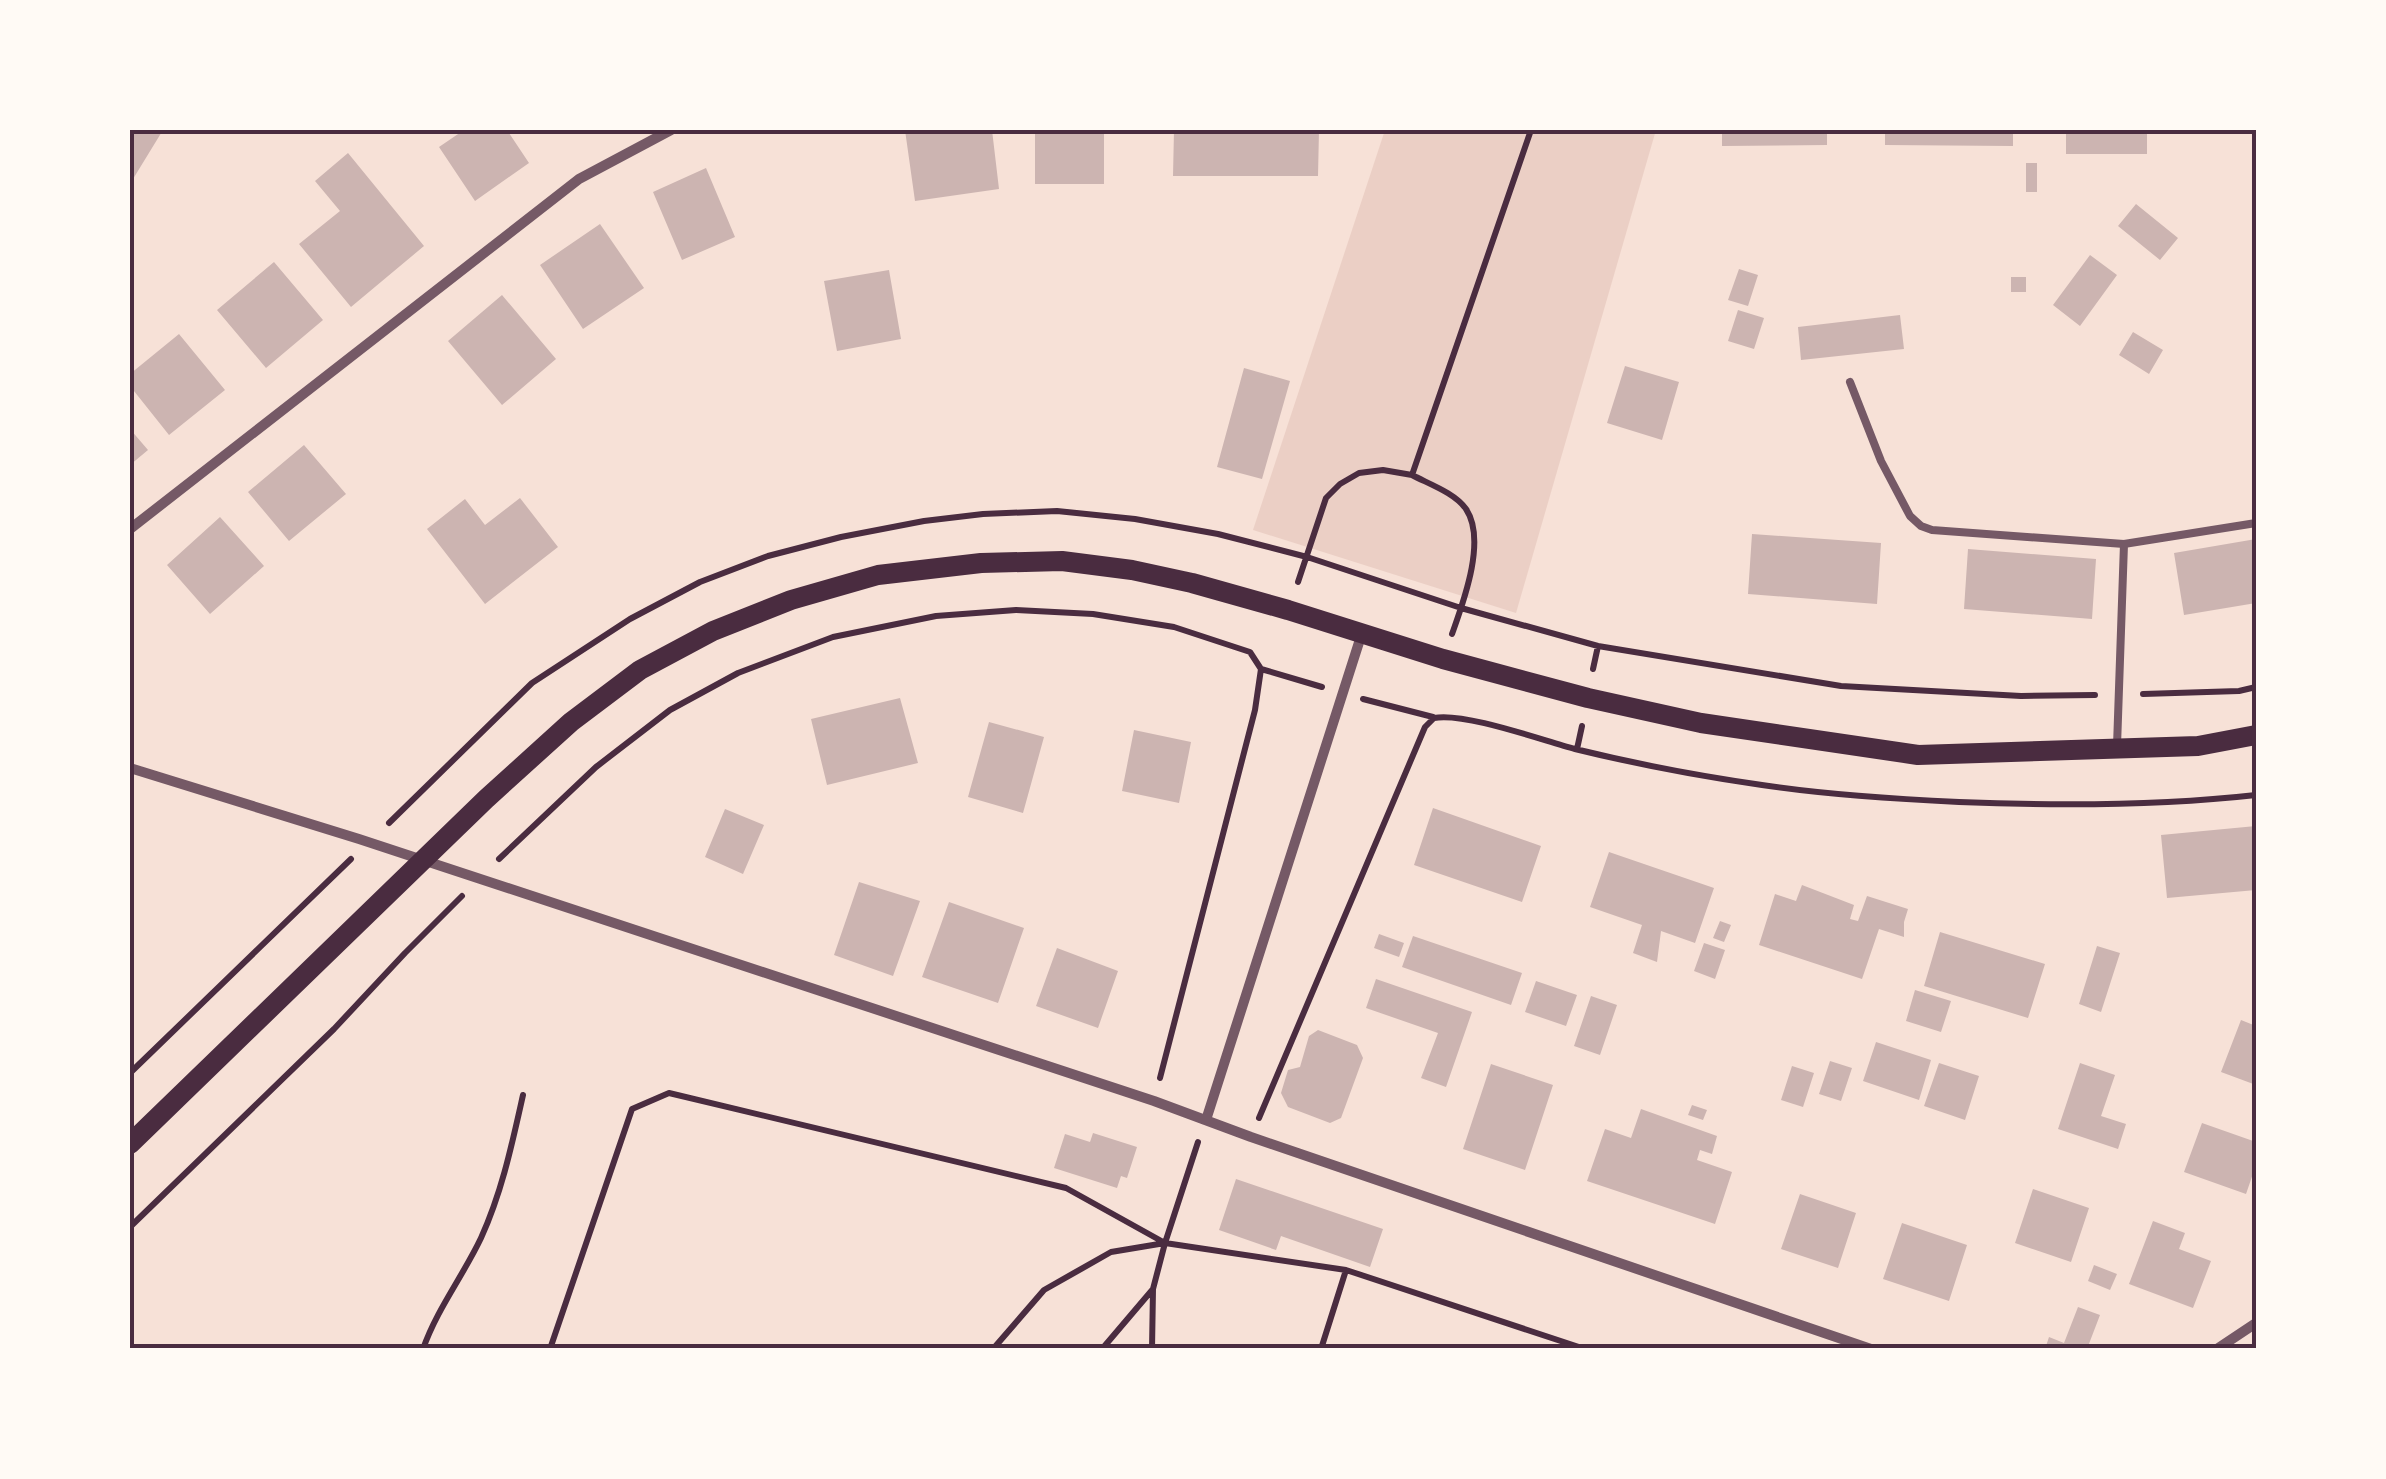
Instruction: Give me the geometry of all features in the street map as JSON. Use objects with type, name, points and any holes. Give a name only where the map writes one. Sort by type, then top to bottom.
[{"type":"main road","points":[[130,1144],[486,798],[571,722],[640,670],[713,632],[790,600],[878,575],[980,563],[1062,561],[1132,570],[1288,610],[1588,698],[1700,723],[1918,755],[2198,746],[2256,735]]},
{"type":"street","points":[[130,528],[578,179],[671,130]]},
{"type":"street","points":[[1206,1120],[1362,633]]},
{"type":"street","points":[[130,768],[358,839],[1154,1102],[1871,1349]]},
{"type":"street","points":[[2217,1349],[2256,1322]]},
{"type":"lane","points":[[1850,382],[1881,461],[1910,516],[1932,530],[2124,544],[2256,523]]},
{"type":"lane","points":[[2117,748],[2124,544]]},
{"type":"path","points":[[1412,475],[1531,130]]},
{"type":"path","points":[[1288,610],[1326,498],[1359,473],[1383,470],[1412,475],[1466,508],[1474,530],[1461,608],[1443,658]]},
{"type":"path","points":[[542,816],[596,767],[670,710],[738,673],[833,637],[936,616],[1016,610],[1093,614],[1174,626],[1250,652],[1262,669],[1260,689],[1154,1102]]},
{"type":"path","points":[[1251,1137],[1425,727],[1434,718],[1456,717],[1656,767],[1763,786],[1876,798],[2036,805],[2194,802],[2256,794]]},
{"type":"path","points":[[130,1073],[295,913]]},
{"type":"path","points":[[130,1227],[334,1030],[405,953]]},
{"type":"path","points":[[550,1349],[632,1109],[669,1093],[1066,1188],[1164,1243]]},
{"type":"path","points":[[422,1349],[431,1325],[480,1239],[504,1180],[524,1095]]},
{"type":"path","points":[[1152,1349],[1153,1289],[1164,1243],[1206,1120]]},
{"type":"path","points":[[993,1349],[1044,1290],[1111,1252],[1164,1243],[1346,1270],[1586,1349]]},
{"type":"path","points":[[1321,1349],[1346,1270]]},
{"type":"path","points":[[1102,1349],[1153,1289]]},
{"type":"shaded area","points":[[1385,130],[1656,130],[1516,613],[1253,530]]},
{"type":"building","points":[[130,130],[163,130],[133,179],[130,177]]},
{"type":"building","points":[[464,130],[507,130],[529,163],[475,201],[439,147]]},
{"type":"building","points":[[905,130],[992,130],[999,189],[915,201]]},
{"type":"building","points":[[1035,130],[1104,130],[1104,184],[1035,184]]},
{"type":"building","points":[[1174,130],[1319,130],[1318,176],[1173,176]]},
{"type":"building","points":[[1722,130],[1827,130],[1827,145],[1722,146]]},
{"type":"building","points":[[1885,130],[2013,130],[2013,146],[1885,145]]},
{"type":"building","points":[[2066,130],[2147,130],[2147,154],[2066,154]]},
{"type":"building","points":[[348,153],[424,246],[351,307],[299,244],[340,211],[315,181]]},
{"type":"building","points":[[2026,163],[2037,163],[2037,192],[2026,192]]},
{"type":"building","points":[[706,168],[735,237],[682,260],[653,192]]},
{"type":"building","points":[[2136,204],[2178,238],[2160,260],[2118,226]]},
{"type":"building","points":[[600,224],[644,288],[583,329],[540,265]]},
{"type":"building","points":[[2090,255],[2117,275],[2080,326],[2053,305]]},
{"type":"building","points":[[274,262],[323,320],[266,368],[217,310]]},
{"type":"building","points":[[1739,269],[1758,275],[1748,306],[1728,300]]},
{"type":"building","points":[[889,270],[901,339],[837,351],[824,281]]},
{"type":"building","points":[[2011,277],[2026,277],[2026,292],[2011,292]]},
{"type":"building","points":[[502,295],[556,359],[502,405],[448,341]]},
{"type":"building","points":[[1738,310],[1764,318],[1754,349],[1728,341]]},
{"type":"building","points":[[1900,315],[1904,349],[1801,360],[1798,327]]},
{"type":"building","points":[[2133,332],[2163,350],[2149,374],[2119,355]]},
{"type":"building","points":[[179,334],[225,390],[169,435],[130,386],[130,374]]},
{"type":"building","points":[[1625,366],[1679,382],[1662,440],[1607,423]]},
{"type":"building","points":[[1244,368],[1290,381],[1262,479],[1217,467]]},
{"type":"building","points":[[130,429],[148,450],[130,465]]},
{"type":"building","points":[[304,445],[346,494],[289,541],[248,492]]},
{"type":"building","points":[[520,498],[558,547],[485,604],[427,529],[465,499],[485,525]]},
{"type":"building","points":[[220,517],[264,566],[210,614],[167,565]]},
{"type":"building","points":[[1752,534],[1881,543],[1877,604],[1748,594]]},
{"type":"building","points":[[2256,539],[2256,603],[2184,615],[2174,553]]},
{"type":"building","points":[[1968,549],[2096,559],[2092,619],[1964,609]]},
{"type":"building","points":[[900,698],[918,763],[827,785],[811,719]]},
{"type":"building","points":[[989,722],[1044,737],[1023,813],[968,797]]},
{"type":"building","points":[[1134,730],[1191,742],[1179,803],[1122,791]]},
{"type":"building","points":[[1433,808],[1541,846],[1522,902],[1414,865]]},
{"type":"building","points":[[725,809],[764,825],[743,874],[705,857]]},
{"type":"building","points":[[2256,826],[2256,890],[2167,898],[2161,835]]},
{"type":"building","points":[[1609,852],[1714,888],[1695,943],[1661,931],[1657,962],[1633,953],[1642,925],[1590,907]]},
{"type":"building","points":[[859,882],[920,901],[893,976],[834,955]]},
{"type":"building","points":[[1802,885],[1854,905],[1850,919],[1858,921],[1867,896],[1908,909],[1904,937],[1879,929],[1862,979],[1759,945],[1775,894],[1796,901]]},
{"type":"building","points":[[949,902],[1024,928],[998,1003],[922,977]]},
{"type":"building","points":[[1720,921],[1731,925],[1724,942],[1713,938]]},
{"type":"building","points":[[1940,932],[2045,964],[2028,1018],[1924,986]]},
{"type":"building","points":[[1379,934],[1404,943],[1399,957],[1374,948]]},
{"type":"building","points":[[1413,936],[1522,973],[1511,1005],[1402,967]]},
{"type":"building","points":[[1704,943],[1725,950],[1715,979],[1694,971]]},
{"type":"building","points":[[2097,946],[2120,953],[2101,1012],[2079,1004]]},
{"type":"building","points":[[1057,948],[1118,971],[1098,1028],[1036,1006]]},
{"type":"building","points":[[1376,979],[1472,1012],[1446,1087],[1421,1078],[1438,1033],[1366,1008]]},
{"type":"building","points":[[1536,981],[1577,995],[1566,1026],[1525,1012]]},
{"type":"building","points":[[1915,990],[1951,1001],[1941,1032],[1906,1021]]},
{"type":"building","points":[[1591,996],[1617,1005],[1600,1055],[1574,1046]]},
{"type":"building","points":[[2241,1020],[2256,1026],[2256,1085],[2221,1072]]},
{"type":"building","points":[[1318,1030],[1357,1045],[1363,1058],[1341,1118],[1330,1123],[1288,1107],[1281,1093],[1288,1070],[1300,1067],[1309,1036]]},
{"type":"building","points":[[1876,1042],[1931,1060],[1919,1100],[1863,1081]]},
{"type":"building","points":[[1830,1061],[1852,1068],[1841,1101],[1819,1094]]},
{"type":"building","points":[[1939,1063],[1979,1076],[1965,1120],[1924,1106]]},
{"type":"building","points":[[2080,1063],[2115,1075],[2101,1116],[2126,1124],[2118,1149],[2058,1129]]},
{"type":"building","points":[[1491,1064],[1553,1085],[1525,1170],[1463,1149]]},
{"type":"building","points":[[1792,1066],[1814,1073],[1803,1107],[1781,1100]]},
{"type":"building","points":[[1692,1105],[1707,1110],[1703,1120],[1688,1115]]},
{"type":"building","points":[[1641,1109],[1717,1136],[1712,1154],[1700,1150],[1697,1160],[1732,1172],[1715,1224],[1587,1181],[1605,1129],[1631,1138]]},
{"type":"building","points":[[2202,1123],[2256,1142],[2256,1165],[2246,1194],[2184,1172]]},
{"type":"building","points":[[1093,1133],[1137,1147],[1127,1178],[1121,1176],[1117,1188],[1054,1168],[1065,1134],[1090,1142]]},
{"type":"building","points":[[1236,1179],[1383,1229],[1370,1267],[1281,1236],[1276,1250],[1219,1230]]},
{"type":"building","points":[[2033,1189],[2089,1208],[2071,1262],[2015,1243]]},
{"type":"building","points":[[1800,1194],[1856,1213],[1838,1268],[1781,1249]]},
{"type":"building","points":[[2153,1221],[2185,1233],[2179,1249],[2211,1261],[2193,1308],[2129,1284]]},
{"type":"building","points":[[1902,1223],[1967,1245],[1949,1301],[1883,1279]]},
{"type":"building","points":[[2094,1265],[2117,1274],[2110,1290],[2088,1281]]},
{"type":"building","points":[[2078,1307],[2100,1315],[2087,1349],[2045,1349],[2049,1337],[2064,1343]]}]
